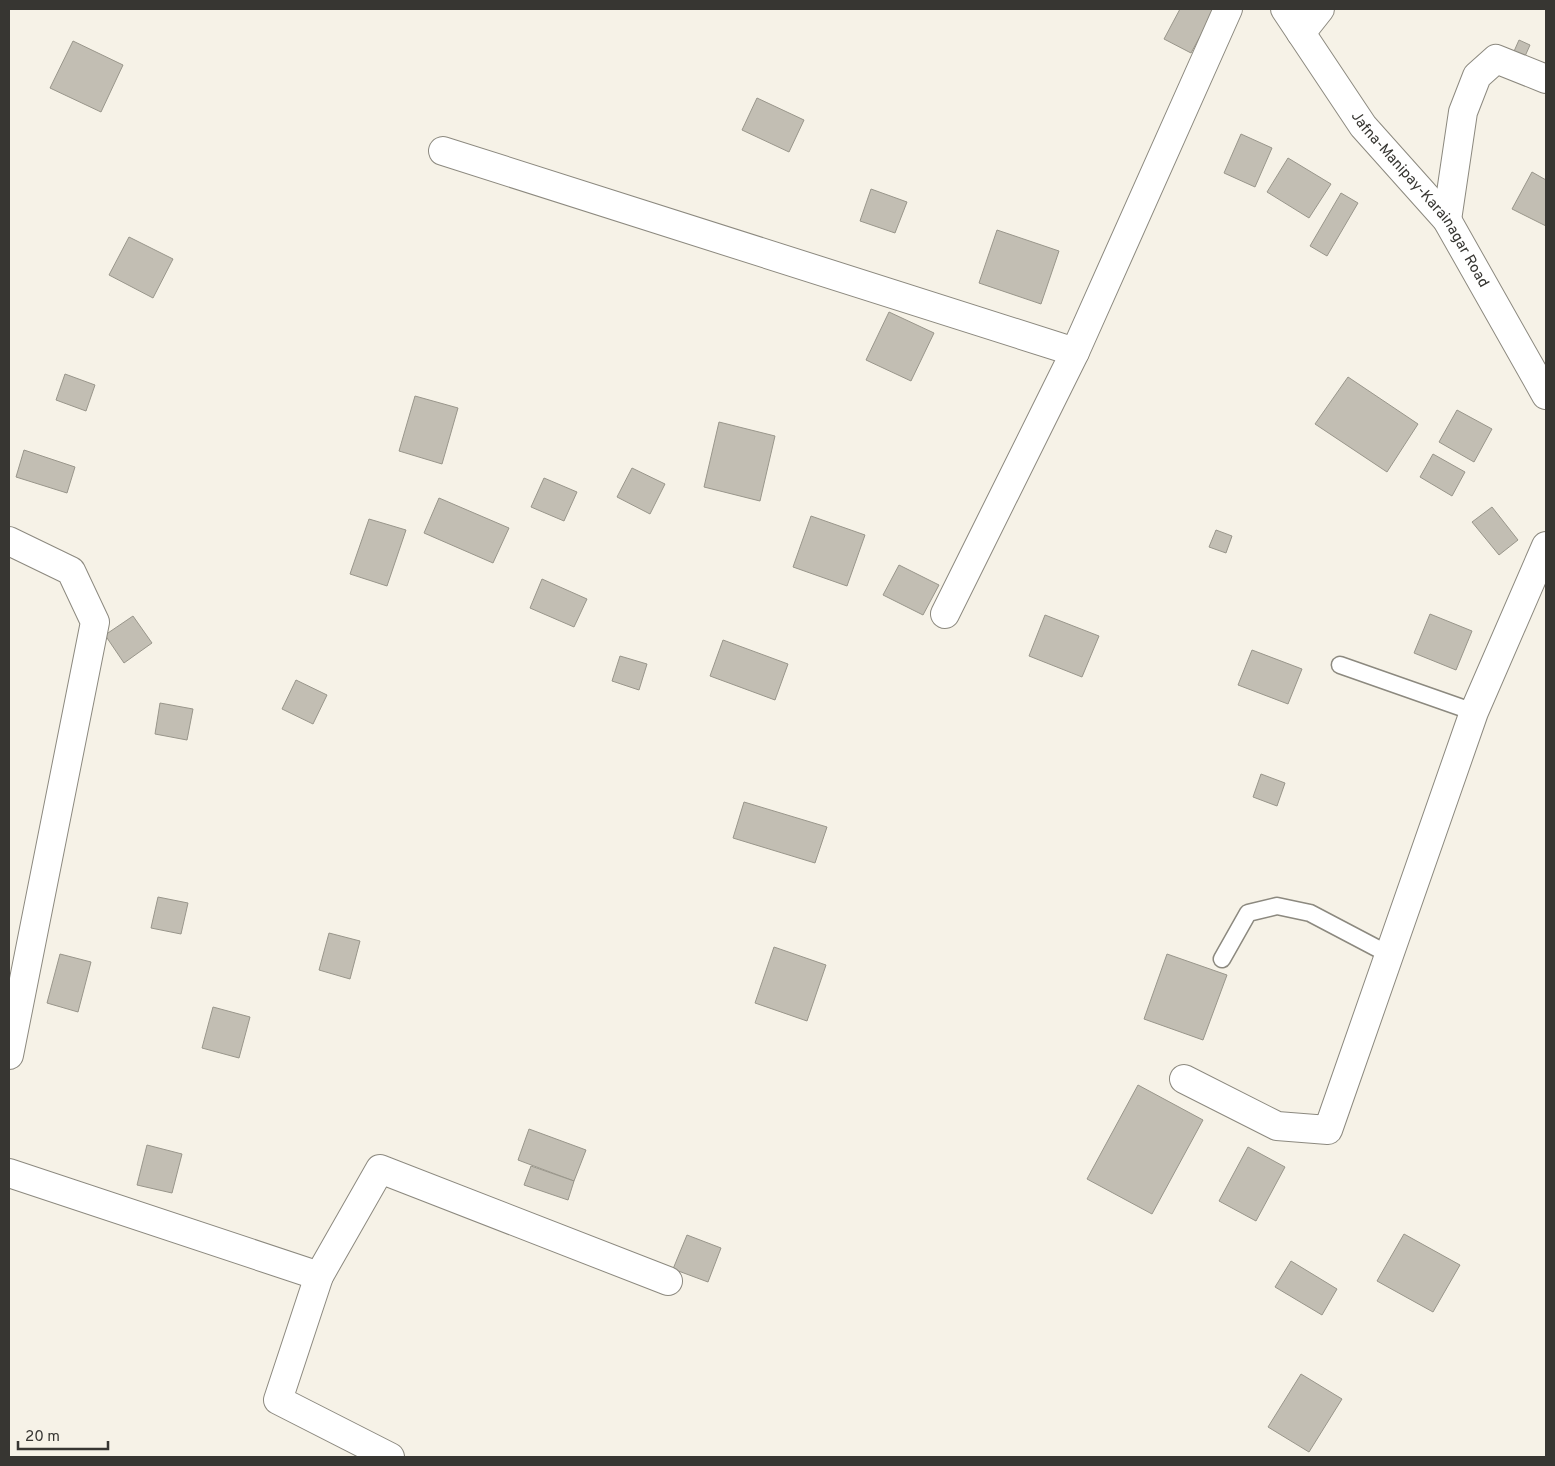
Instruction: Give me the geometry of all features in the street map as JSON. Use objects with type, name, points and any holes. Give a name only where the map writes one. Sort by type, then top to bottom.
[{"type":"street","points":[[946,614],[1075,352],[1228,9]]},
{"type":"street","name":"Jafna-Manipay-Karainagar Road","points":[[1285,9],[1362,126],[1447,220],[1546,395]]},
{"type":"street","points":[[1301,34],[1320,9]]},
{"type":"street","points":[[1447,220],[1463,112],[1477,76],[1496,60],[1546,79]]},
{"type":"street","points":[[443,151],[1075,352]]},
{"type":"street","points":[[9,541],[71,571],[95,622],[9,1055]]},
{"type":"street","points":[[1184,1079],[1277,1126],[1328,1130],[1474,712],[1546,546]]},
{"type":"street","points":[[390,1457],[278,1400],[319,1276],[380,1169],[668,1281]]},
{"type":"street","points":[[9,1173],[319,1276]]},
{"type":"lane","points":[[1340,665],[1474,712]]},
{"type":"lane","points":[[1222,959],[1248,913],[1276,906],[1310,913],[1388,954]]},
{"type":"building","points":[[1180,9],[1215,9],[1191,53],[1164,39]]},
{"type":"building","points":[[1519,40],[1530,45],[1522,63],[1511,58]]},
{"type":"building","points":[[73,41],[123,65],[101,112],[50,88]]},
{"type":"building","points":[[757,98],[804,120],[789,152],[742,130]]},
{"type":"building","points":[[1241,134],[1272,148],[1255,187],[1224,173]]},
{"type":"building","points":[[1288,158],[1331,184],[1309,218],[1267,192]]},
{"type":"building","points":[[1532,172],[1546,180],[1546,226],[1512,209]]},
{"type":"building","points":[[871,189],[907,202],[895,233],[860,221]]},
{"type":"building","points":[[1341,193],[1358,203],[1327,256],[1310,246]]},
{"type":"building","points":[[997,230],[1059,251],[1041,304],[979,283]]},
{"type":"building","points":[[129,237],[173,259],[153,298],[109,275]]},
{"type":"building","points":[[889,312],[934,333],[911,381],[866,360]]},
{"type":"building","points":[[65,374],[95,385],[86,411],[56,400]]},
{"type":"building","points":[[1348,377],[1418,424],[1387,472],[1315,424]]},
{"type":"building","points":[[415,396],[458,408],[442,464],[399,451]]},
{"type":"building","points":[[1457,410],[1492,429],[1474,462],[1439,442]]},
{"type":"building","points":[[719,422],[775,436],[760,501],[704,487]]},
{"type":"building","points":[[24,450],[75,467],[67,493],[16,477]]},
{"type":"building","points":[[1433,454],[1465,472],[1452,496],[1420,477]]},
{"type":"building","points":[[632,468],[665,484],[650,514],[617,497]]},
{"type":"building","points":[[544,478],[577,492],[564,521],[531,507]]},
{"type":"building","points":[[439,498],[509,528],[493,563],[424,533]]},
{"type":"building","points":[[1492,507],[1518,540],[1499,555],[1472,522]]},
{"type":"building","points":[[811,516],[865,535],[847,586],[793,567]]},
{"type":"building","points":[[369,519],[406,530],[387,586],[350,574]]},
{"type":"building","points":[[1216,530],[1232,536],[1226,553],[1209,547]]},
{"type":"building","points":[[899,565],[939,585],[923,615],[883,595]]},
{"type":"building","points":[[542,579],[587,599],[574,627],[530,608]]},
{"type":"building","points":[[1430,614],[1472,631],[1456,670],[1414,653]]},
{"type":"building","points":[[1045,615],[1099,636],[1082,677],[1029,656]]},
{"type":"building","points":[[133,616],[152,643],[124,663],[105,635]]},
{"type":"building","points":[[723,640],[788,664],[775,700],[710,676]]},
{"type":"building","points":[[1252,650],[1302,669],[1288,704],[1238,685]]},
{"type":"building","points":[[620,656],[647,664],[639,690],[612,681]]},
{"type":"building","points":[[296,680],[327,695],[313,724],[282,709]]},
{"type":"building","points":[[160,703],[193,709],[187,740],[155,734]]},
{"type":"building","points":[[1261,774],[1285,783],[1277,806],[1253,797]]},
{"type":"building","points":[[744,802],[827,827],[815,863],[733,838]]},
{"type":"building","points":[[158,897],[188,903],[181,934],[151,928]]},
{"type":"building","points":[[329,933],[360,941],[350,979],[319,970]]},
{"type":"building","points":[[774,947],[826,965],[807,1021],[755,1003]]},
{"type":"building","points":[[60,954],[91,962],[78,1012],[47,1003]]},
{"type":"building","points":[[1167,954],[1227,975],[1203,1040],[1144,1019]]},
{"type":"building","points":[[213,1007],[250,1017],[239,1058],[202,1048]]},
{"type":"building","points":[[1138,1085],[1203,1120],[1152,1214],[1087,1179]]},
{"type":"building","points":[[529,1129],[586,1150],[574,1181],[518,1160]]},
{"type":"building","points":[[147,1145],[182,1154],[172,1193],[137,1185]]},
{"type":"building","points":[[1248,1147],[1285,1167],[1256,1221],[1219,1201]]},
{"type":"building","points":[[531,1166],[574,1181],[568,1200],[524,1185]]},
{"type":"building","points":[[1404,1234],[1460,1265],[1433,1312],[1377,1281]]},
{"type":"building","points":[[687,1235],[721,1248],[708,1282],[673,1269]]},
{"type":"building","points":[[1291,1261],[1337,1289],[1322,1315],[1275,1287]]},
{"type":"building","points":[[1301,1374],[1342,1399],[1309,1452],[1268,1427]]}]
